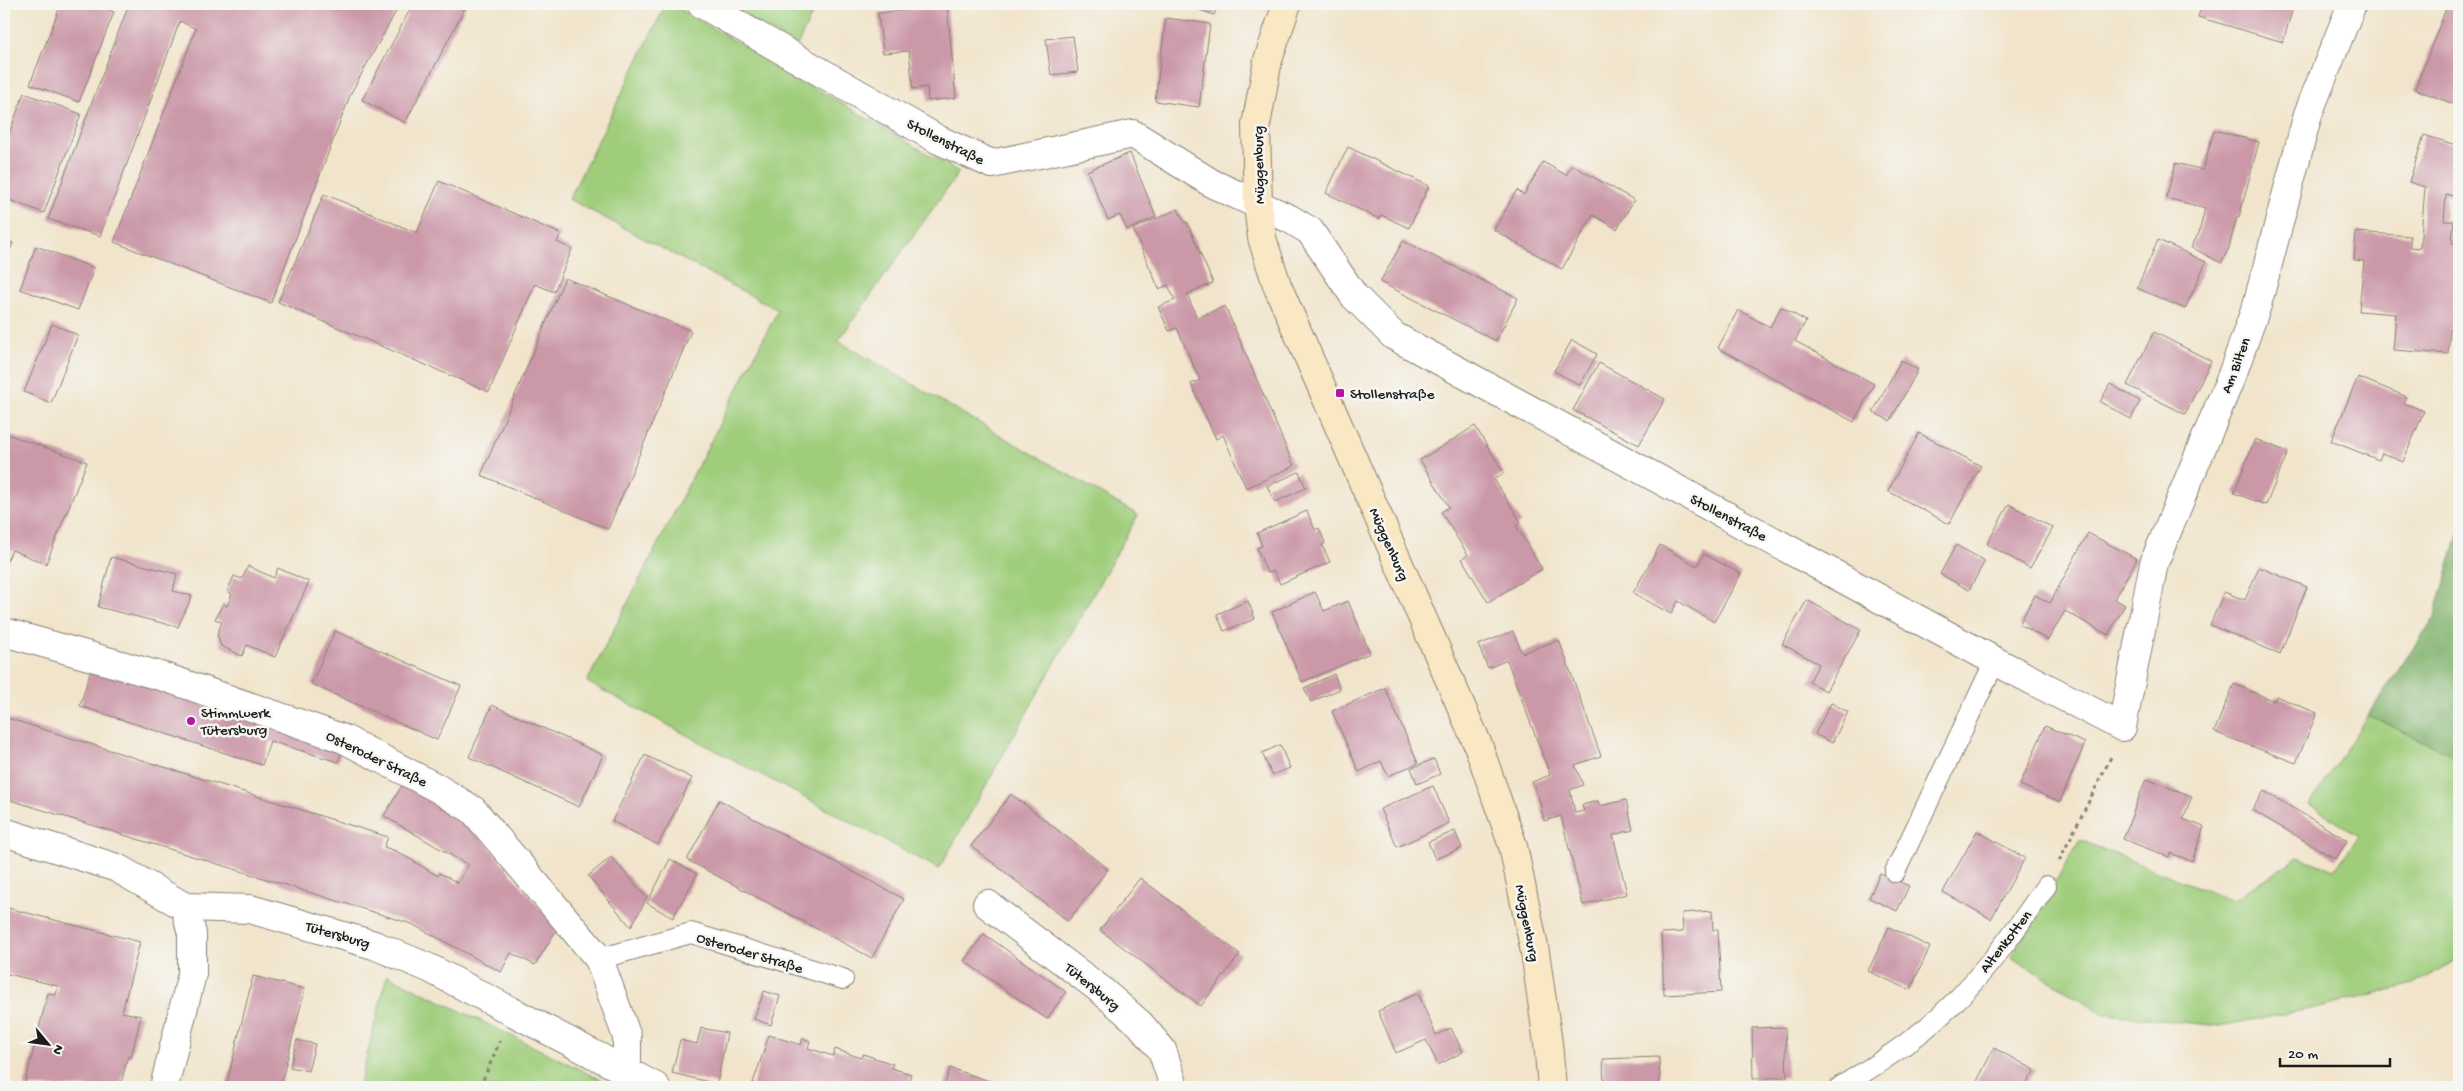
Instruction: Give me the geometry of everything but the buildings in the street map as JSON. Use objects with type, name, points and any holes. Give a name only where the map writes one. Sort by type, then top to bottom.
[{"type":"main road","name":"Müggenburg","points":[[1287,4],[1268,60],[1256,125],[1258,206],[1262,238],[1277,285],[1478,745],[1513,846],[1535,952],[1548,1042],[1552,1087]]},
{"type":"street","name":"Stollenstraße","points":[[702,4],[939,140],[992,164],[1133,134],[1213,184],[1290,219],[1310,231],[1354,296],[1394,336],[1995,661],[2118,737]]},
{"type":"street","name":"Am Bilten","points":[[2118,737],[2154,563],[2232,375],[2257,305],[2308,114],[2352,4]]},
{"type":"street","name":"Osteroder Straße","points":[[4,632],[167,678],[344,738],[437,788],[473,810],[599,959],[626,1037],[627,1074]]},
{"type":"street","name":"Tütersburg","points":[[4,832],[118,868],[185,907],[250,909],[374,944],[429,968],[627,1074],[656,1087]]},
{"type":"street","name":"Tütersburg","points":[[987,904],[1101,990],[1140,1024],[1162,1050],[1172,1080],[1172,1087]]},
{"type":"street","points":[[164,1087],[192,974],[192,934],[185,907]]},
{"type":"lane","points":[[1895,872],[1995,661]]},
{"type":"lane","name":"Altenkotten","points":[[1840,1087],[1884,1060],[1927,1027],[1982,973],[2014,934],[2046,886]]},
{"type":"lane","name":"Osteroder Straße","points":[[599,959],[691,933],[843,979]]},
{"type":"path","points":[[2046,886],[2118,737]]},
{"type":"path","points":[[480,1087],[503,1035]]},
{"type":"green space","points":[[666,4],[671,4],[959,172],[838,341],[1138,515],[939,869],[587,682],[778,310],[569,199]]},
{"type":"green space","points":[[745,4],[817,4],[797,46],[739,14]]},
{"type":"green space","points":[[2459,530],[2459,758],[2368,715],[2435,616]]},
{"type":"green space","points":[[2368,715],[2459,758],[2459,958],[2414,984],[2311,1009],[2220,1026],[2105,1014],[2011,957],[2080,840],[2232,901],[2298,857],[2334,870],[2359,836],[2310,805]]},
{"type":"green space","points":[[387,975],[616,1087],[359,1087]]},
{"type":"place","name":"Stollenstraße","points":[[1340,393]]},
{"type":"place","name":"Stimmwerk Tütersburg","points":[[191,721]]}]
